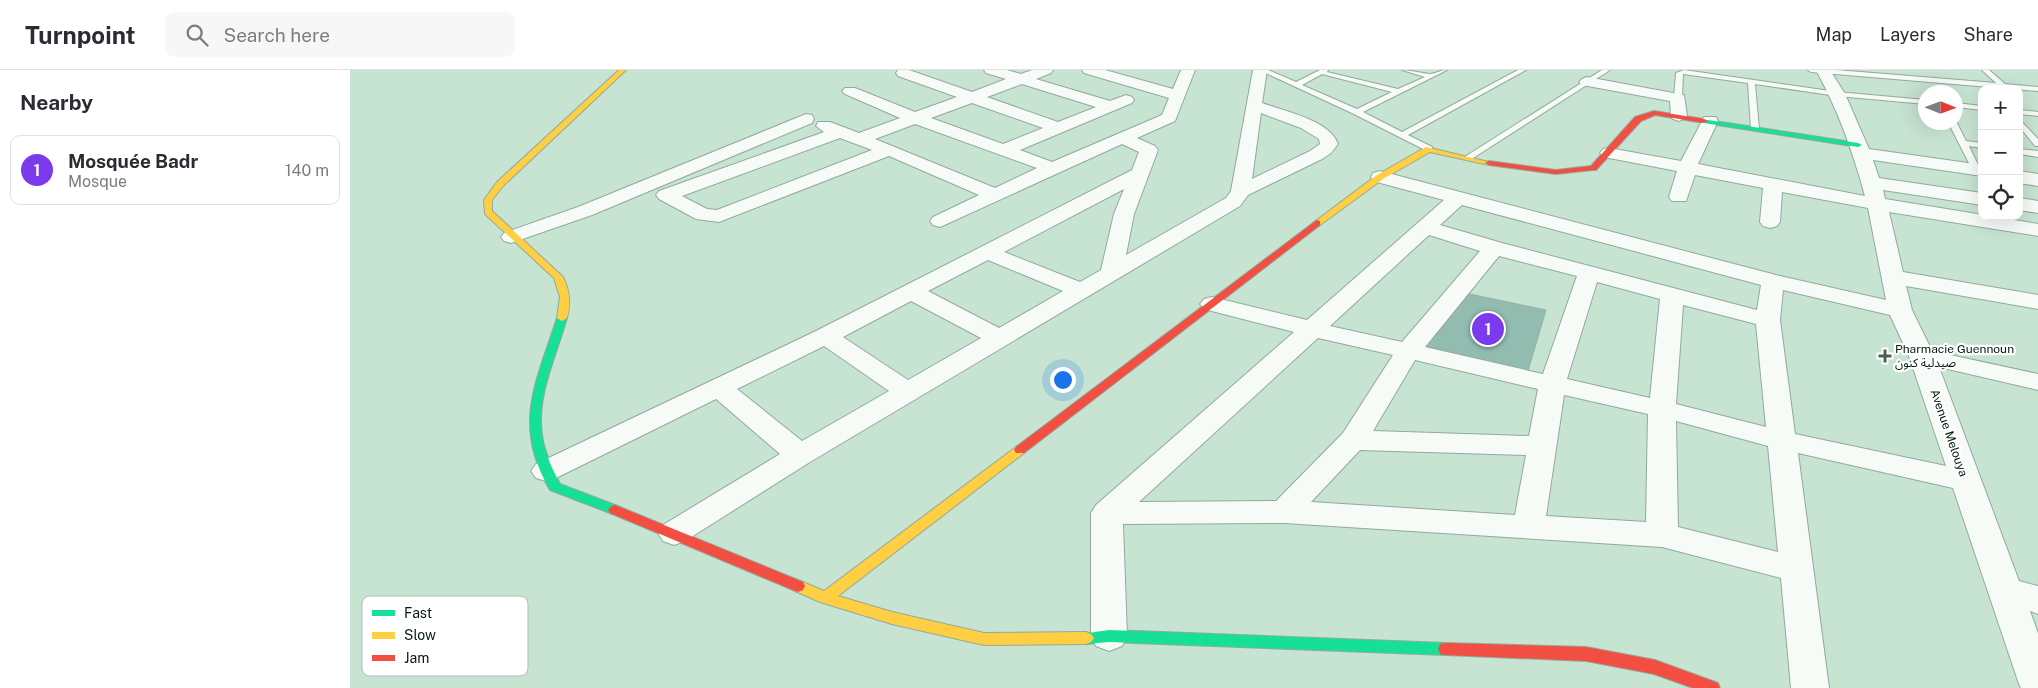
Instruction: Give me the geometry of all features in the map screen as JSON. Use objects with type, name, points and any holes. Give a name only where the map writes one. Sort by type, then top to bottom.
[{"type":"street","points":[[623,70],[500,184],[488,200],[488,212],[511,237],[556,274],[564,288],[564,311],[535,400],[533,429],[546,471],[555,486],[674,533],[825,598],[892,618],[984,639],[1109,636],[1586,654],[1655,667],[1712,688]]},
{"type":"street","points":[[991,70],[1118,103],[1004,150]]},
{"type":"street","points":[[858,139],[1046,70]]},
{"type":"street","points":[[1089,70],[1135,76],[1177,95]]},
{"type":"street","points":[[940,221],[1052,168],[1169,118],[1188,70]]},
{"type":"street","points":[[1241,191],[1246,144],[1261,70]]},
{"type":"street","points":[[903,73],[1057,127]]},
{"type":"street","name":"Avenue Melouya","points":[[1824,76],[1860,149],[1874,194],[1900,310],[1922,356],[1965,480],[2022,596],[2038,684]]},
{"type":"street","points":[[1587,82],[1678,98],[1679,116]]},
{"type":"street","points":[[850,91],[916,118],[1052,168]]},
{"type":"street","points":[[674,533],[800,455],[1222,210],[1233,202],[1241,191],[1316,155],[1325,150],[1329,144],[1327,137],[1307,124],[1255,106]]},
{"type":"street","points":[[785,111],[887,150],[995,195]]},
{"type":"street","points":[[825,598],[1380,177],[1429,149],[1505,166],[1570,172],[1593,168],[1644,115],[1654,113],[1755,129],[1978,171]]},
{"type":"street","points":[[511,237],[585,211],[806,119]]},
{"type":"street","points":[[1679,197],[1688,166],[1710,121]]},
{"type":"street","points":[[585,211],[622,208],[666,195],[840,132]]},
{"type":"street","points":[[1111,274],[1124,214],[1138,174],[1149,150],[1122,138]]},
{"type":"street","points":[[666,195],[703,216],[719,216],[887,150]]},
{"type":"street","points":[[1609,152],[1773,184],[1874,194],[1978,199]]},
{"type":"street","points":[[546,471],[825,336],[989,253],[1083,200],[1138,174]]},
{"type":"street","points":[[1380,177],[1457,199],[1773,280],[1900,310]]},
{"type":"street","points":[[2023,178],[2038,180]]},
{"type":"street","points":[[1770,222],[1773,184]]},
{"type":"street","points":[[1874,194],[2038,230]]},
{"type":"street","points":[[1109,636],[1107,513],[1457,199]]},
{"type":"street","points":[[1083,200],[1124,214]]},
{"type":"street","points":[[2023,205],[2038,207]]},
{"type":"street","points":[[1425,227],[1494,248],[1768,320]]},
{"type":"street","points":[[1284,512],[1353,440],[1409,350],[1494,248]]},
{"type":"street","points":[[989,253],[1082,291]]},
{"type":"street","points":[[1529,526],[1552,385],[1588,273]]},
{"type":"street","points":[[1893,277],[2038,302]]},
{"type":"street","points":[[1773,280],[1768,320],[1810,688]]},
{"type":"street","points":[[912,292],[999,338]]},
{"type":"street","points":[[1662,536],[1662,409],[1672,295]]},
{"type":"street","points":[[1212,304],[1312,329],[1662,409],[1782,440],[1965,480]]},
{"type":"street","points":[[825,336],[908,392]]},
{"type":"street","points":[[1922,356],[2038,382]]},
{"type":"street","points":[[718,387],[800,455]]},
{"type":"street","points":[[1353,440],[1541,446]]},
{"type":"street","points":[[1107,513],[1284,512],[1529,526],[1662,536],[1796,569]]},
{"type":"lane","points":[[1261,70],[1296,84],[1404,134],[1429,149]]},
{"type":"lane","points":[[1405,70],[1431,76]]},
{"type":"lane","points":[[1357,112],[1444,70]]},
{"type":"lane","points":[[1404,134],[1523,70]]},
{"type":"lane","points":[[1467,158],[1607,70]]},
{"type":"lane","points":[[1985,70],[2002,85]]},
{"type":"lane","points":[[1296,84],[1323,71],[1400,92]]},
{"type":"lane","points":[[1678,98],[1681,72],[1751,82],[1824,76],[1985,85]]},
{"type":"lane","points":[[1824,76],[1918,100]]},
{"type":"lane","points":[[1751,82],[1755,129]]},
{"type":"lane","points":[[2023,88],[2038,89]]},
{"type":"lane","points":[[1963,106],[1978,108]]},
{"type":"lane","points":[[2023,112],[2038,114]]},
{"type":"lane","points":[[2023,126],[2038,144]]},
{"type":"lane","points":[[1956,130],[1978,168]]},
{"type":"lane","points":[[1963,143],[1978,145]]},
{"type":"lane","points":[[2023,152],[2038,154]]},
{"type":"building","points":[[1465,293],[1546,310],[1528,371],[1419,348]]},
{"type":"traffic: fast","points":[[1704,121],[1858,145]]},
{"type":"traffic: fast","points":[[562,318],[536,402],[537,441],[543,462],[555,487],[615,510]]},
{"type":"traffic: fast","points":[[1086,638],[1109,636],[1446,649]]},
{"type":"traffic: slow","points":[[562,318],[565,297],[558,277],[488,212],[488,200],[500,184],[623,70]]},
{"type":"traffic: slow","points":[[1317,223],[1380,177],[1429,149],[1489,163]]},
{"type":"traffic: slow","points":[[825,598],[1020,450]]},
{"type":"traffic: slow","points":[[798,586],[825,598],[892,618],[984,639],[1086,638]]},
{"type":"traffic: jam","points":[[1489,163],[1556,172],[1593,168],[1638,119],[1654,113],[1704,121]]},
{"type":"traffic: jam","points":[[1020,450],[1317,223]]},
{"type":"traffic: jam","points":[[615,510],[798,586]]},
{"type":"traffic: jam","points":[[1446,649],[1586,654],[1655,667],[1712,688]]},
{"type":"place","name":"Mosquée Badr","points":[[1488,329]]},
{"type":"place","name":"Pharmacie Guennoun صيدلية كنون","points":[[1885,356]]}]
